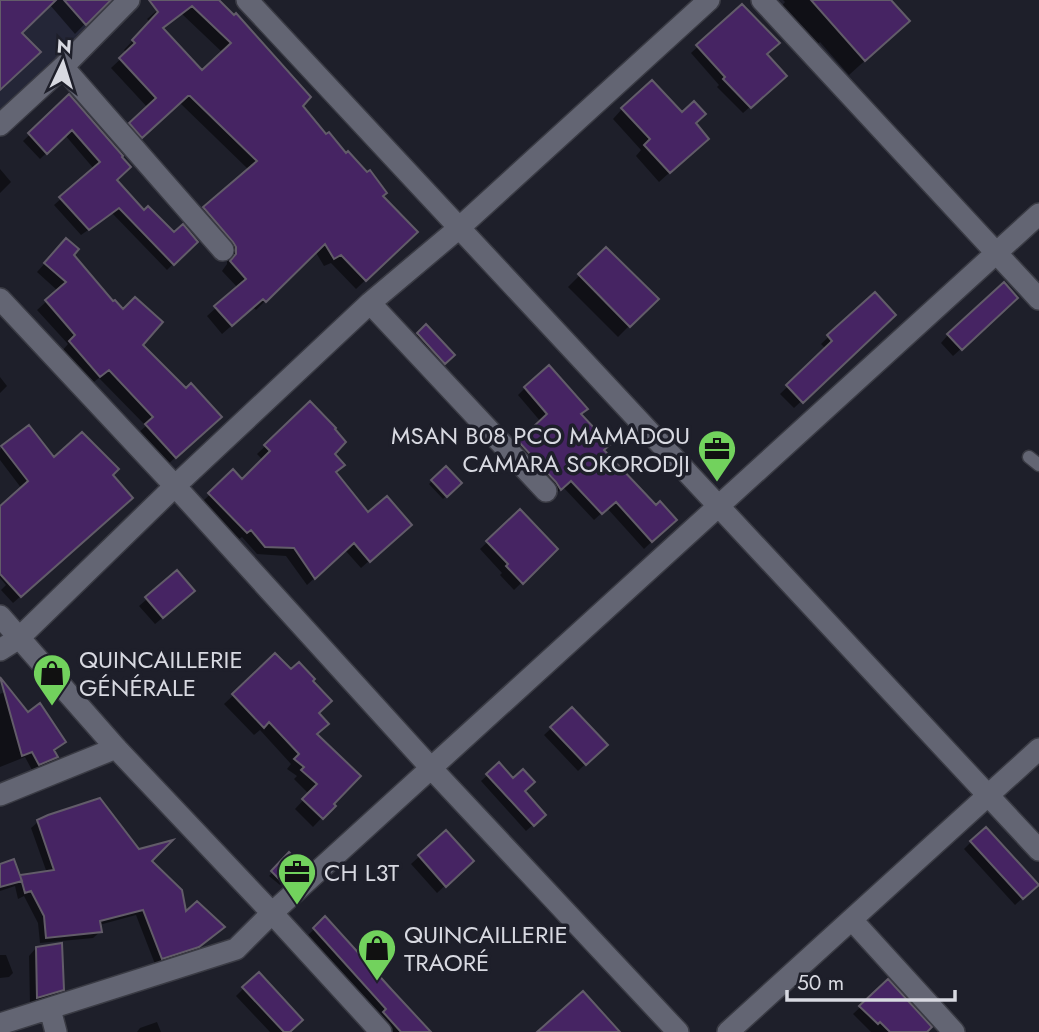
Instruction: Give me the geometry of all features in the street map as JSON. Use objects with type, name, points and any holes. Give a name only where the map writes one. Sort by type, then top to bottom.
[{"type":"street","points":[[0,125],[129,0]]},
{"type":"street","points":[[247,0],[1039,850]]},
{"type":"street","points":[[0,650],[19,638],[175,486],[370,303],[459,228],[709,0]]},
{"type":"street","points":[[762,0],[1039,299]]},
{"type":"street","points":[[63,66],[223,250]]},
{"type":"street","points":[[0,1024],[236,949],[272,913],[1039,214]]},
{"type":"street","points":[[0,299],[678,1032]]},
{"type":"street","points":[[370,303],[546,491]]},
{"type":"street","points":[[0,616],[116,748],[381,1032]]},
{"type":"street","points":[[0,795],[116,748]]},
{"type":"street","points":[[728,1032],[1039,749]]},
{"type":"street","points":[[852,920],[954,1032]]},
{"type":"street","points":[[50,1009],[56,1032]]},
{"type":"shaded area","points":[[0,0],[122,0],[0,115]]},
{"type":"building","points":[[0,0],[56,0],[22,33],[41,52],[0,90]]},
{"type":"building","points":[[64,0],[111,0],[86,25]]},
{"type":"building","points":[[149,0],[219,0],[234,15],[236,13],[311,97],[303,106],[326,134],[329,132],[346,153],[348,151],[367,172],[370,170],[387,193],[383,196],[418,232],[366,281],[341,255],[334,259],[325,244],[266,302],[263,299],[232,326],[214,306],[246,279],[230,261],[236,254],[236,247],[203,207],[257,161],[190,96],[142,138],[129,123],[156,98],[119,58],[135,43],[132,40],[158,12]],"holes":[[[192,6],[231,43],[202,70],[163,28]]]},
{"type":"building","points":[[811,0],[891,0],[910,21],[865,61]]},
{"type":"building","points":[[742,4],[780,43],[767,54],[787,76],[751,108],[696,45]]},
{"type":"building","points":[[652,80],[682,112],[694,101],[706,114],[696,123],[709,139],[670,173],[644,145],[650,139],[621,108]]},
{"type":"building","points":[[69,94],[131,167],[117,180],[144,210],[148,206],[174,232],[183,224],[198,242],[174,265],[119,208],[89,230],[59,197],[100,162],[72,130],[47,154],[28,133]]},
{"type":"building","points":[[66,238],[79,249],[74,255],[113,301],[123,309],[135,297],[163,322],[143,345],[186,388],[191,383],[222,417],[176,458],[145,424],[153,417],[109,370],[100,377],[69,341],[75,335],[45,300],[66,282],[44,263]]},
{"type":"building","points":[[606,247],[659,299],[630,327],[578,274]]},
{"type":"building","points":[[1004,282],[1018,298],[962,350],[947,334]]},
{"type":"building","points":[[875,292],[896,315],[803,403],[786,385],[832,341],[827,335]]},
{"type":"building","points":[[426,324],[455,355],[445,364],[417,333]]},
{"type":"building","points":[[549,365],[588,409],[581,414],[610,445],[604,450],[656,505],[660,501],[677,520],[652,542],[616,502],[602,514],[571,481],[561,490],[518,441],[547,414],[524,387]]},
{"type":"building","points":[[310,401],[346,442],[335,454],[345,465],[336,472],[368,512],[387,496],[412,525],[370,562],[354,543],[315,579],[294,548],[265,547],[251,530],[247,533],[208,493],[233,469],[242,479],[270,451],[264,445]]},
{"type":"building","points":[[29,425],[54,457],[82,432],[119,469],[113,475],[133,498],[21,597],[0,574],[0,506],[28,481],[1,446]]},
{"type":"building","points":[[446,466],[462,483],[447,497],[431,480]]},
{"type":"building","points":[[520,509],[558,549],[523,584],[486,541]]},
{"type":"building","points":[[177,570],[195,591],[163,618],[145,597]]},
{"type":"building","points":[[275,653],[291,669],[299,662],[332,701],[319,713],[329,724],[317,734],[361,776],[323,819],[302,799],[317,784],[301,770],[304,767],[294,759],[299,754],[269,722],[264,728],[232,694]]},
{"type":"building","points":[[0,677],[28,712],[40,703],[66,742],[54,750],[58,757],[39,765],[32,752],[22,756]]},
{"type":"building","points":[[572,707],[608,745],[586,765],[550,727]]},
{"type":"building","points":[[499,762],[513,778],[523,769],[535,782],[525,791],[546,815],[534,826],[486,774]]},
{"type":"building","points":[[100,798],[139,849],[173,840],[152,861],[182,890],[186,911],[197,901],[225,927],[199,947],[162,959],[143,910],[100,921],[102,932],[46,938],[44,916],[31,891],[25,893],[20,875],[54,870],[37,820]]},
{"type":"building","points":[[986,827],[1039,885],[1023,899],[970,841]]},
{"type":"building","points":[[446,830],[474,861],[446,887],[418,855]]},
{"type":"building","points":[[289,852],[302,865],[284,884],[271,871]]},
{"type":"building","points":[[14,859],[22,881],[0,887],[0,864]]},
{"type":"building","points":[[325,916],[431,1032],[401,1032],[383,1012],[386,1009],[313,928]]},
{"type":"building","points":[[62,943],[64,990],[37,998],[36,947]]},
{"type":"building","points":[[259,972],[303,1020],[290,1032],[284,1032],[242,987]]},
{"type":"building","points":[[888,979],[932,1027],[927,1032],[890,1032],[859,1006]]},
{"type":"building","points":[[583,991],[620,1032],[537,1032]]},
{"type":"place","name":"MSAN B08 PCO MAMADOU CAMARA SOKORODJI","points":[[717,483]]},
{"type":"place","name":"QUINCAILLERIE GÉNÉRALE","points":[[52,707]]},
{"type":"place","name":"CH L3T","points":[[297,906]]},
{"type":"place","name":"QUINCAILLERIE TRAORÉ","points":[[377,982]]}]
